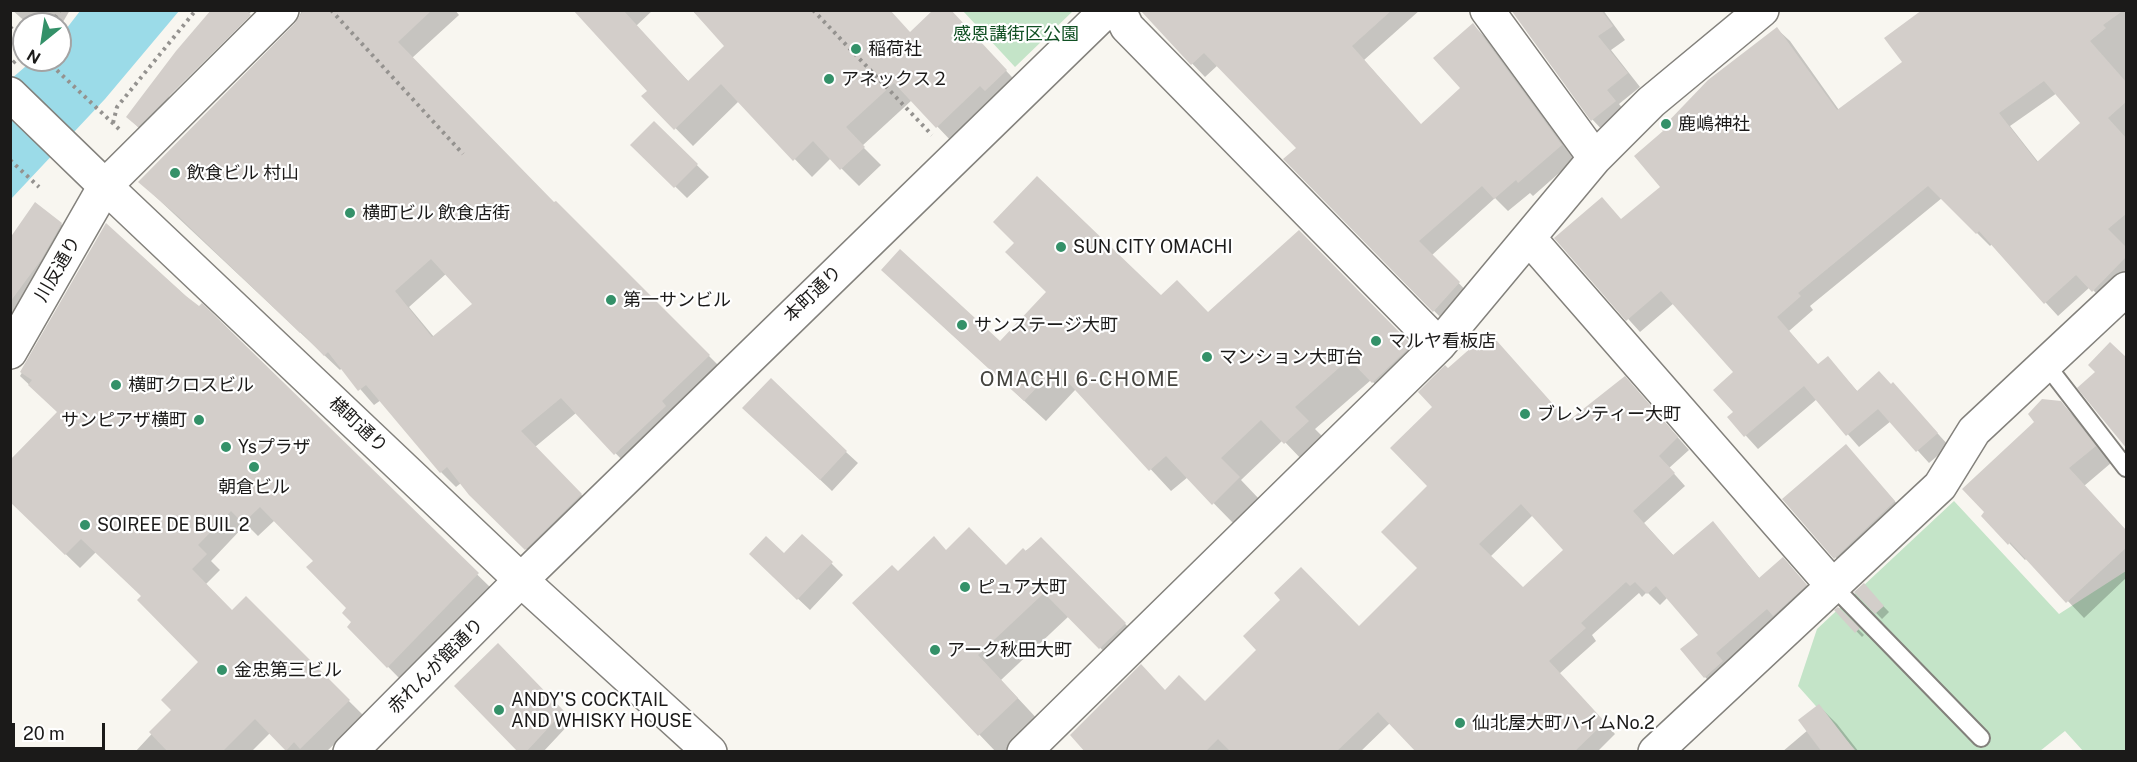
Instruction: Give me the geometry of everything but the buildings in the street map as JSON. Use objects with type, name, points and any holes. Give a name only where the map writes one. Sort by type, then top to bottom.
[{"type":"street","name":"川反通り","points":[[10,352],[105,186],[282,10]]},
{"type":"street","name":"本町通り","points":[[521,580],[953,157],[1107,10]]},
{"type":"street","points":[[1119,10],[1126,27],[1439,345]]},
{"type":"street","points":[[1487,10],[1595,158]]},
{"type":"street","points":[[1023,752],[1439,345],[1595,158],[1651,102],[1762,10]]},
{"type":"street","name":"横町通り","points":[[10,94],[521,580],[710,752]]},
{"type":"street","points":[[1529,238],[1832,585]]},
{"type":"street","points":[[1655,752],[1940,486],[1974,431],[2127,289]]},
{"type":"street","name":"赤れんが館通り","points":[[350,752],[521,580]]},
{"type":"lane","points":[[2045,363],[2127,468]]},
{"type":"lane","points":[[1832,585],[1981,738]]},
{"type":"path","points":[[59,72],[113,123],[117,107],[196,10]]},
{"type":"path","points":[[331,10],[463,154]]},
{"type":"path","points":[[813,10],[953,157]]},
{"type":"path","points":[[10,160],[39,187]]},
{"type":"green space","name":"感恩講街区公園","points":[[963,11],[1073,11],[1015,67]]},
{"type":"green space","points":[[1954,501],[2059,614],[2126,571],[2126,751],[2083,751],[2065,731],[2040,751],[1856,751],[1798,686],[1817,629]]},
{"type":"water","points":[[80,11],[179,11],[105,99],[11,199],[11,79],[19,72],[72,72],[72,21]]},
{"type":"place","name":"稲荷社","points":[[856,49]]},
{"type":"place","name":"アネックス２","points":[[829,79]]},
{"type":"place","name":"鹿嶋神社","points":[[1666,124]]},
{"type":"place","name":"飲食ビル 村山","points":[[175,173]]},
{"type":"place","name":"横町ビル 飲食店街","points":[[350,213]]},
{"type":"place","name":"SUN CITY OMACHI","points":[[1061,247]]},
{"type":"place","name":"第一サンビル","points":[[611,300]]},
{"type":"place","name":"サンステージ大町","points":[[962,325]]},
{"type":"place","name":"マルヤ看板店","points":[[1376,341]]},
{"type":"place","name":"マンション大町台","points":[[1207,357]]},
{"type":"place","name":"横町クロスビル","points":[[116,385]]},
{"type":"place","name":"ブレンティー大町","points":[[1525,414]]},
{"type":"place","name":"サンピアザ横町","points":[[199,420]]},
{"type":"place","name":"Ysプラザ","points":[[226,447]]},
{"type":"place","name":"朝倉ビル","points":[[254,467]]},
{"type":"place","name":"SOIREE DE BUIL 2","points":[[85,525]]},
{"type":"place","name":"ピュア大町","points":[[965,587]]},
{"type":"place","name":"アーク秋田大町","points":[[935,650]]},
{"type":"place","name":"金忠第三ビル","points":[[222,670]]},
{"type":"place","name":"ANDY'S COCKTAIL AND WHISKY HOUSE","points":[[499,710]]},
{"type":"place","name":"仙北屋大町ハイムNo.2","points":[[1460,723]]},
{"type":"district","name":"OMACHI 6-CHOME","points":[[1080,380]]}]
